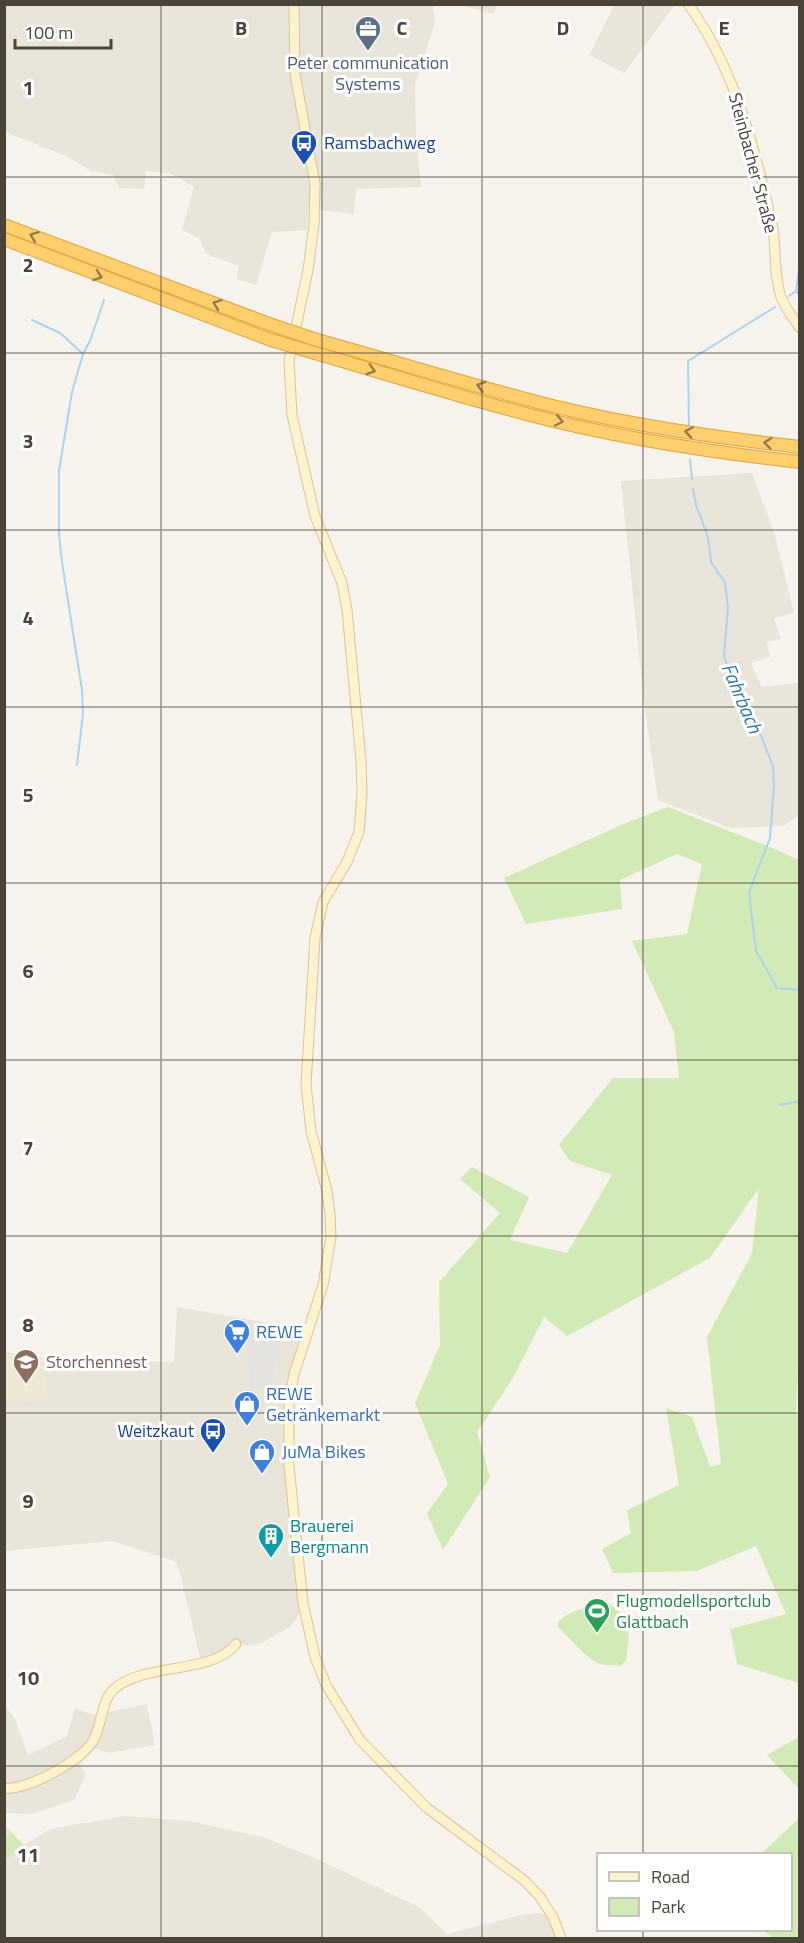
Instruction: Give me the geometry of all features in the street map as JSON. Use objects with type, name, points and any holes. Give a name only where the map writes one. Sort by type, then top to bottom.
[{"type":"highway","points":[[4,225],[317,340],[535,401],[640,424],[737,440],[800,447]]},
{"type":"highway","points":[[4,239],[271,340],[532,416],[645,440],[740,456],[800,462]]},
{"type":"main road","points":[[294,4],[295,74],[315,184],[311,247],[289,360],[292,415],[315,516],[342,583],[361,760],[362,794],[359,832],[347,862],[323,902],[315,938],[306,1084],[311,1131],[321,1164],[330,1214],[331,1237],[323,1285],[294,1374],[289,1404],[289,1466],[303,1603],[315,1657],[326,1685],[360,1740],[427,1808],[447,1825],[504,1863],[525,1881],[540,1897],[553,1917],[561,1938]]},
{"type":"main road","name":"Steinbacher Straße","points":[[688,4],[721,62],[745,120],[772,227],[781,296],[800,328]]},
{"type":"main road","points":[[4,1788],[14,1788],[43,1778],[78,1759],[94,1741],[110,1693],[124,1680],[201,1662],[230,1652],[236,1644]]},
{"type":"shaded area","points":[[497,4],[493,14],[460,5]]},
{"type":"shaded area","points":[[4,5],[433,5],[435,22],[415,85],[416,136],[421,187],[356,189],[354,214],[308,209],[307,230],[272,232],[256,285],[236,279],[239,266],[206,254],[200,239],[182,230],[194,187],[169,173],[146,171],[144,189],[119,188],[113,175],[91,171],[66,156],[5,132]]},
{"type":"shaded area","points":[[614,5],[675,5],[624,73],[589,55]]},
{"type":"shaded area","points":[[752,473],[775,535],[794,613],[774,618],[781,639],[767,642],[770,657],[751,663],[762,687],[799,683],[799,815],[784,826],[731,828],[658,800],[644,702],[621,481]]},
{"type":"shaded area","points":[[177,1307],[308,1330],[289,1404],[303,1603],[291,1626],[262,1643],[248,1646],[236,1644],[201,1662],[180,1573],[175,1561],[112,1541],[5,1551],[4,1352],[50,1359],[174,1362]]},
{"type":"shaded area","points":[[275,1327],[276,1332],[281,1332],[280,1361],[275,1361],[272,1388],[250,1388],[247,1329]]},
{"type":"shaded area","name":"Storchennest","points":[[4,1352],[45,1358],[48,1402],[5,1400]]},
{"type":"shaded area","points":[[147,1704],[155,1745],[109,1753],[95,1748],[80,1765],[86,1774],[74,1800],[32,1814],[5,1813],[4,1705],[15,1719],[28,1755],[67,1736],[75,1708],[93,1715]]},
{"type":"shaded area","points":[[125,1816],[189,1821],[263,1837],[317,1859],[419,1907],[447,1934],[521,1915],[540,1913],[553,1917],[561,1938],[5,1938],[4,1824],[24,1845],[50,1829]]},
{"type":"green space","points":[[668,807],[799,860],[800,1324],[796,1412],[800,1419],[799,1683],[737,1664],[730,1629],[786,1614],[756,1546],[697,1571],[613,1573],[602,1549],[631,1533],[627,1510],[679,1485],[666,1408],[692,1417],[710,1467],[721,1464],[707,1337],[752,1253],[759,1188],[710,1258],[567,1336],[544,1317],[513,1378],[477,1432],[490,1477],[443,1550],[427,1513],[448,1484],[415,1403],[440,1345],[439,1282],[500,1213],[460,1179],[472,1167],[529,1197],[510,1240],[567,1253],[612,1175],[570,1161],[559,1145],[613,1078],[679,1078],[674,1032],[632,941],[687,934],[702,864],[677,854],[620,880],[622,909],[526,924],[504,878],[621,825]]},
{"type":"green space","name":"Flugmodellsportclub Glattbach","points":[[606,1602],[621,1614],[628,1627],[626,1661],[620,1666],[602,1665],[595,1661],[583,1653],[558,1627],[558,1622],[563,1617]]},
{"type":"green space","points":[[799,1737],[799,1789],[767,1755]]},
{"type":"green space","points":[[799,1818],[799,1938],[770,1938],[771,1936],[764,1931],[792,1931],[792,1853],[762,1853]]},
{"type":"green space","points":[[11,1832],[22,1844],[5,1861],[5,1838]]},
{"type":"waterway","points":[[796,291],[800,263]]},
{"type":"waterway","name":"Fahrbach","points":[[796,291],[800,296]]},
{"type":"waterway","name":"Fahrbach","points":[[789,296],[796,291]]},
{"type":"waterway","points":[[77,765],[83,714],[82,690],[59,535],[59,471],[72,392],[83,354],[90,341],[104,300]]},
{"type":"waterway","name":"Fahrbach","points":[[689,429],[688,361],[775,307]]},
{"type":"waterway","points":[[32,320],[60,333],[83,354]]},
{"type":"waterway","name":"Fahrbach","points":[[690,459],[692,479]]},
{"type":"waterway","name":"Fahrbach","points":[[693,489],[696,505],[708,537],[711,562],[725,583],[728,607],[724,656],[732,682],[762,738],[773,766],[774,786],[770,838],[749,892],[756,951],[777,988],[800,990]]},
{"type":"waterway","points":[[780,1105],[800,1101]]},
{"type":"place","name":"Peter communication Systems","points":[[368,52]]},
{"type":"place","name":"Ramsbachweg","points":[[304,166]]},
{"type":"place","name":"REWE","points":[[237,1355]]},
{"type":"place","name":"Storchennest","points":[[26,1385]]},
{"type":"place","name":"REWE Getränkemarkt","points":[[247,1427]]},
{"type":"place","name":"Weitzkaut","points":[[213,1454]]},
{"type":"place","name":"JuMa Bikes","points":[[262,1475]]},
{"type":"place","name":"Brauerei Bergmann","points":[[271,1559]]},
{"type":"place","name":"Flugmodellsportclub Glattbach","points":[[597,1634]]}]
